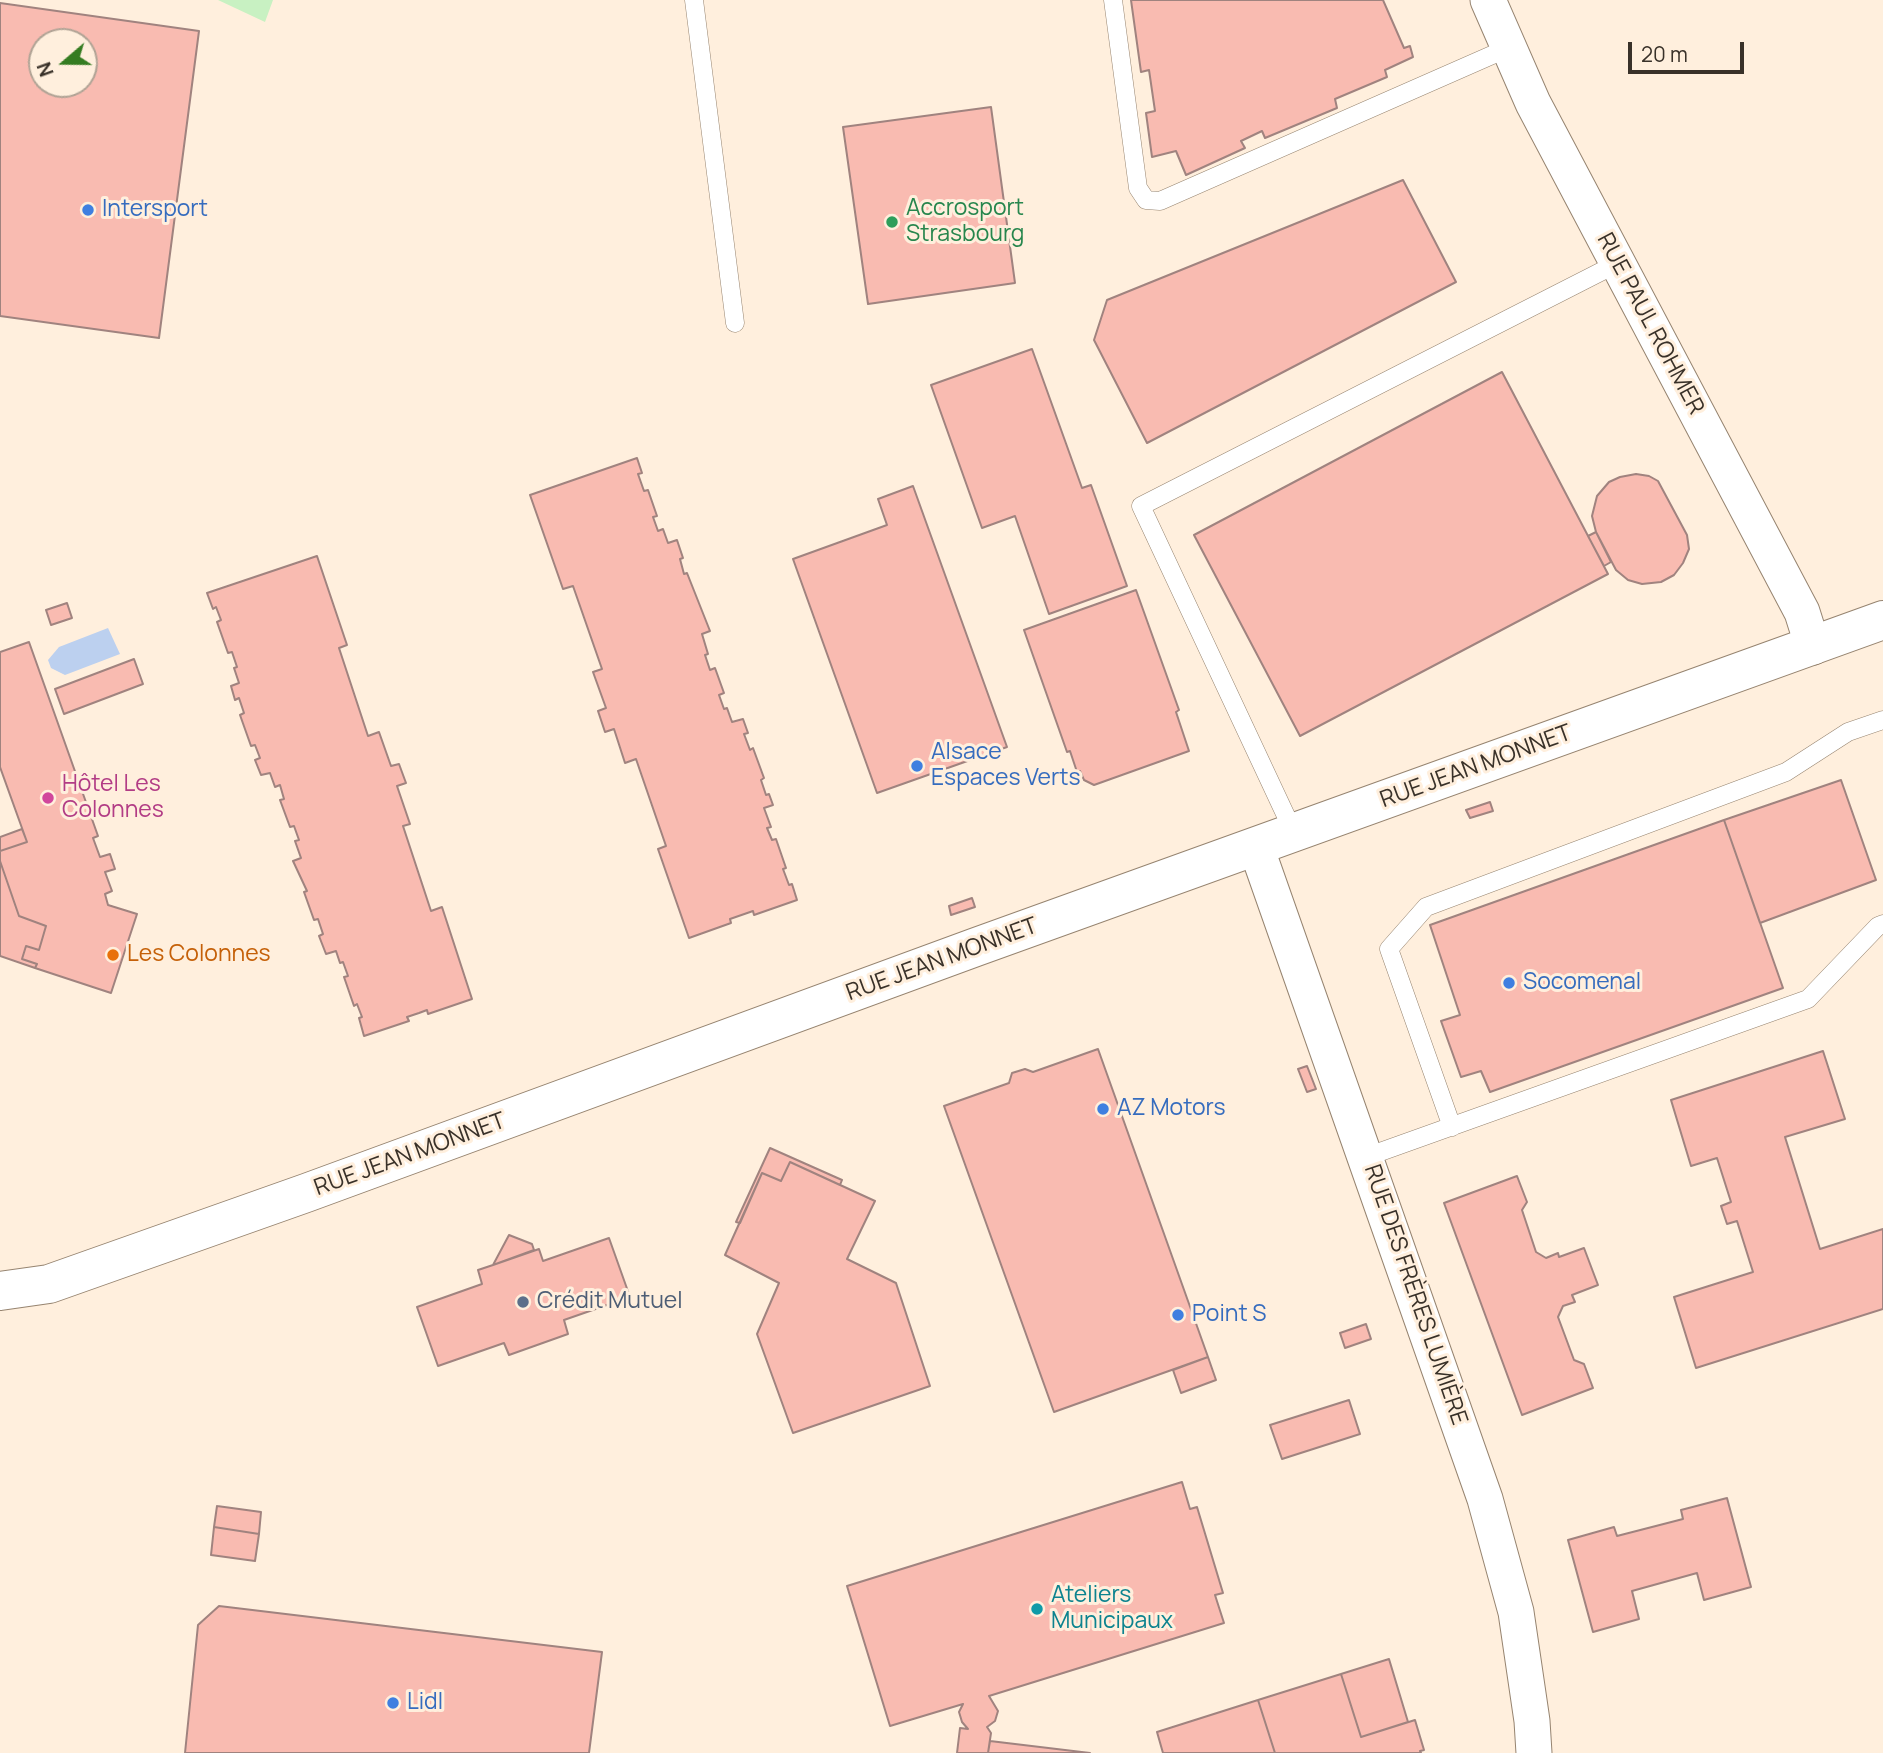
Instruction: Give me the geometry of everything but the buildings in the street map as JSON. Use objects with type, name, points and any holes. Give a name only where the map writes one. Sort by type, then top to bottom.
[{"type":"street","name":"RUE PAUL ROHMER","points":[[1488,0],[1533,103],[1802,612],[1813,647]]},
{"type":"street","name":"RUE JEAN MONNET","points":[[0,1291],[49,1284],[255,1211],[1883,620]]},
{"type":"street","name":"RUE DES FRÈRES LUMIÈRE","points":[[1256,847],[1485,1499],[1516,1612],[1534,1753]]},
{"type":"lane","points":[[694,0],[735,323]]},
{"type":"lane","points":[[1113,0],[1139,188],[1146,200],[1160,201],[1508,48]]},
{"type":"lane","points":[[1294,833],[1141,506],[1618,263]]},
{"type":"lane","points":[[1452,1127],[1389,949],[1426,907],[1786,772],[1848,732],[1883,720]]},
{"type":"lane","points":[[1366,1157],[1808,999],[1878,926],[1883,924]]},
{"type":"green space","points":[[218,0],[273,0],[265,22]]},
{"type":"water","points":[[108,628],[120,654],[65,675],[51,668],[48,660],[59,647]]},
{"type":"place","name":"Intersport","points":[[88,210]]},
{"type":"place","name":"Accrosport Strasbourg","points":[[892,222]]},
{"type":"place","name":"Alsace Espaces Verts","points":[[917,766]]},
{"type":"place","name":"Hôtel Les Colonnes","points":[[48,798]]},
{"type":"place","name":"Les Colonnes","points":[[113,955]]},
{"type":"place","name":"Socomenal","points":[[1509,983]]},
{"type":"place","name":"AZ Motors","points":[[1103,1109]]},
{"type":"place","name":"Crédit Mutuel","points":[[523,1302]]},
{"type":"place","name":"Point S","points":[[1178,1315]]},
{"type":"place","name":"Ateliers Municipaux","points":[[1037,1609]]},
{"type":"place","name":"Lidl","points":[[393,1703]]}]
